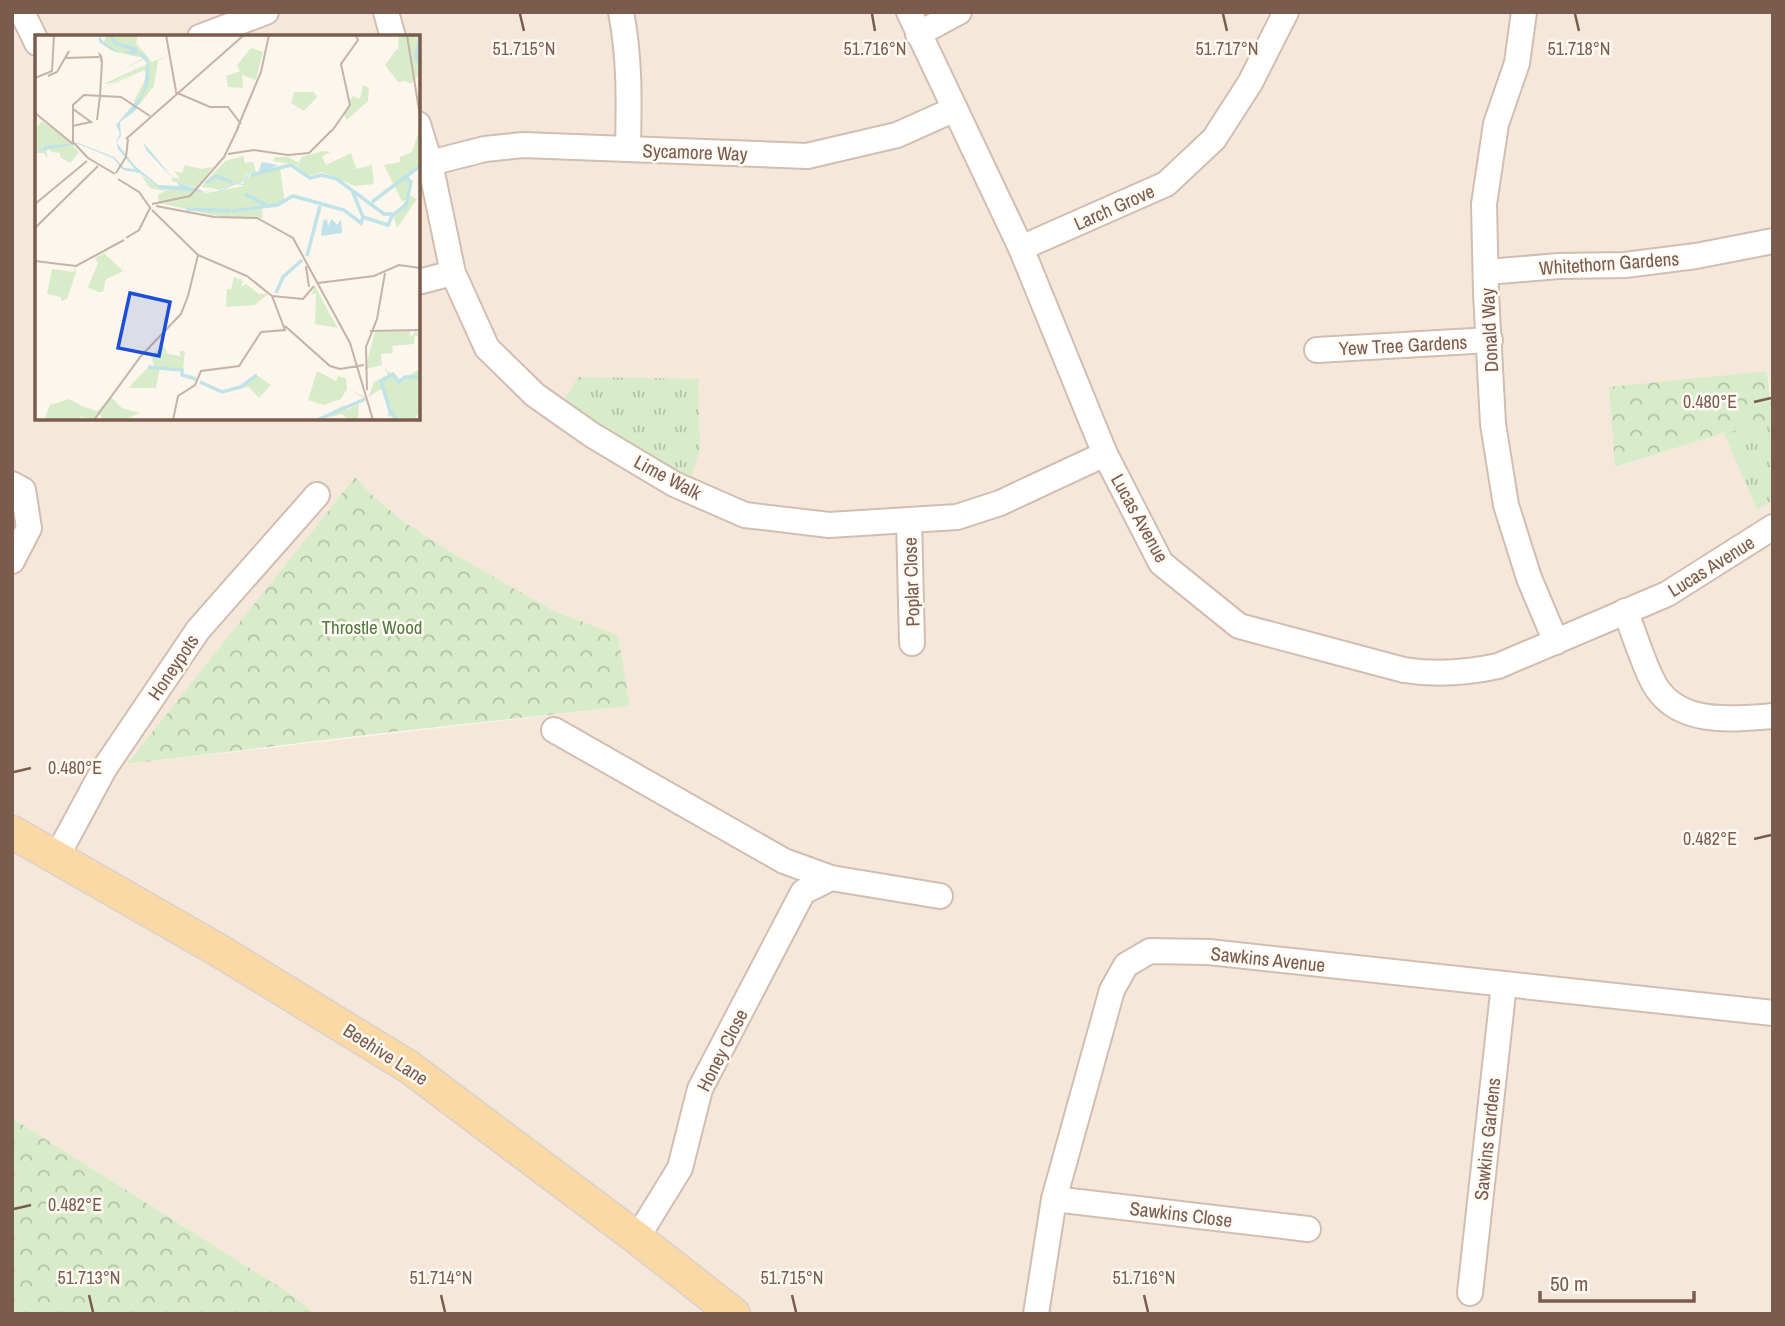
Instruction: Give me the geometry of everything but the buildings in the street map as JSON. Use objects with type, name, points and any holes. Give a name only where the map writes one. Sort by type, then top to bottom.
[{"type":"main road","name":"Beehive Lane","points":[[12,832],[218,950],[409,1067],[734,1314]]},
{"type":"street","points":[[22,12],[35,39]]},
{"type":"street","points":[[205,35],[266,12]]},
{"type":"street","points":[[386,12],[392,35]]},
{"type":"street","points":[[621,12],[628,49],[630,87],[628,149]]},
{"type":"street","points":[[914,23],[959,12]]},
{"type":"street","name":"Larch Grove","points":[[1021,248],[1166,184],[1214,139],[1250,83],[1286,12]]},
{"type":"street","name":"Donald Way","points":[[1524,12],[1517,63],[1496,124],[1484,204],[1493,424],[1506,505],[1530,578],[1556,642]]},
{"type":"street","name":"Lucas Avenue","points":[[914,23],[1021,248],[1105,454],[1161,563],[1239,626],[1404,670],[1426,673],[1471,672],[1498,666],[1667,594],[1773,527]]},
{"type":"street","name":"Sycamore Way","points":[[430,163],[485,149],[523,145],[807,156],[897,135],[955,109]]},
{"type":"street","name":"Lime Walk","points":[[420,130],[430,163],[453,273],[487,348],[535,395],[592,435],[674,484],[745,515],[829,525],[957,517],[1000,503],[1105,454]]},
{"type":"street","name":"Whitethorn Gardens","points":[[1487,272],[1559,266],[1625,265],[1696,256],[1773,241]]},
{"type":"street","points":[[420,281],[453,273]]},
{"type":"street","name":"Yew Tree Gardens","points":[[1317,350],[1490,340]]},
{"type":"street","points":[[12,484],[23,490],[29,528],[12,561]]},
{"type":"street","name":"Honeypots","points":[[56,858],[104,769],[198,630],[317,495]]},
{"type":"street","name":"Poplar Close","points":[[909,520],[912,643]]},
{"type":"street","points":[[1625,611],[1657,688],[1674,705],[1697,715],[1724,720],[1773,716]]},
{"type":"street","points":[[554,730],[784,861],[831,878],[940,896]]},
{"type":"street","name":"Honey Close","points":[[637,1238],[680,1168],[700,1089],[803,892],[831,878]]},
{"type":"street","name":"Sawkins Avenue","points":[[1036,1314],[1054,1199],[1112,990],[1126,965],[1150,951],[1209,952],[1773,1013]]},
{"type":"street","name":"Sawkins Gardens","points":[[1470,1293],[1504,984]]},
{"type":"street","name":"Sawkins Close","points":[[1054,1199],[1308,1229]]},
{"type":"shaded area","points":[[12,12],[1773,12],[1773,405],[1767,371],[1609,388],[1616,467],[1724,433],[1773,421],[1773,1314],[316,1314],[289,1293],[12,1118]],"holes":[[[355,477],[407,524],[454,554],[554,611],[618,635],[630,706],[128,764]]]},
{"type":"green space","points":[[1767,371],[1773,421],[1724,433],[1615,467],[1609,387]]},
{"type":"green space","points":[[578,377],[698,379],[700,448],[689,486],[561,405]]},
{"type":"green space","points":[[1773,421],[1773,500],[1757,510],[1724,433]]},
{"type":"green space","name":"Throstle Wood","points":[[355,477],[407,524],[454,554],[554,611],[618,635],[630,706],[127,764]]},
{"type":"green space","points":[[12,1118],[289,1293],[316,1314],[12,1314]]}]
